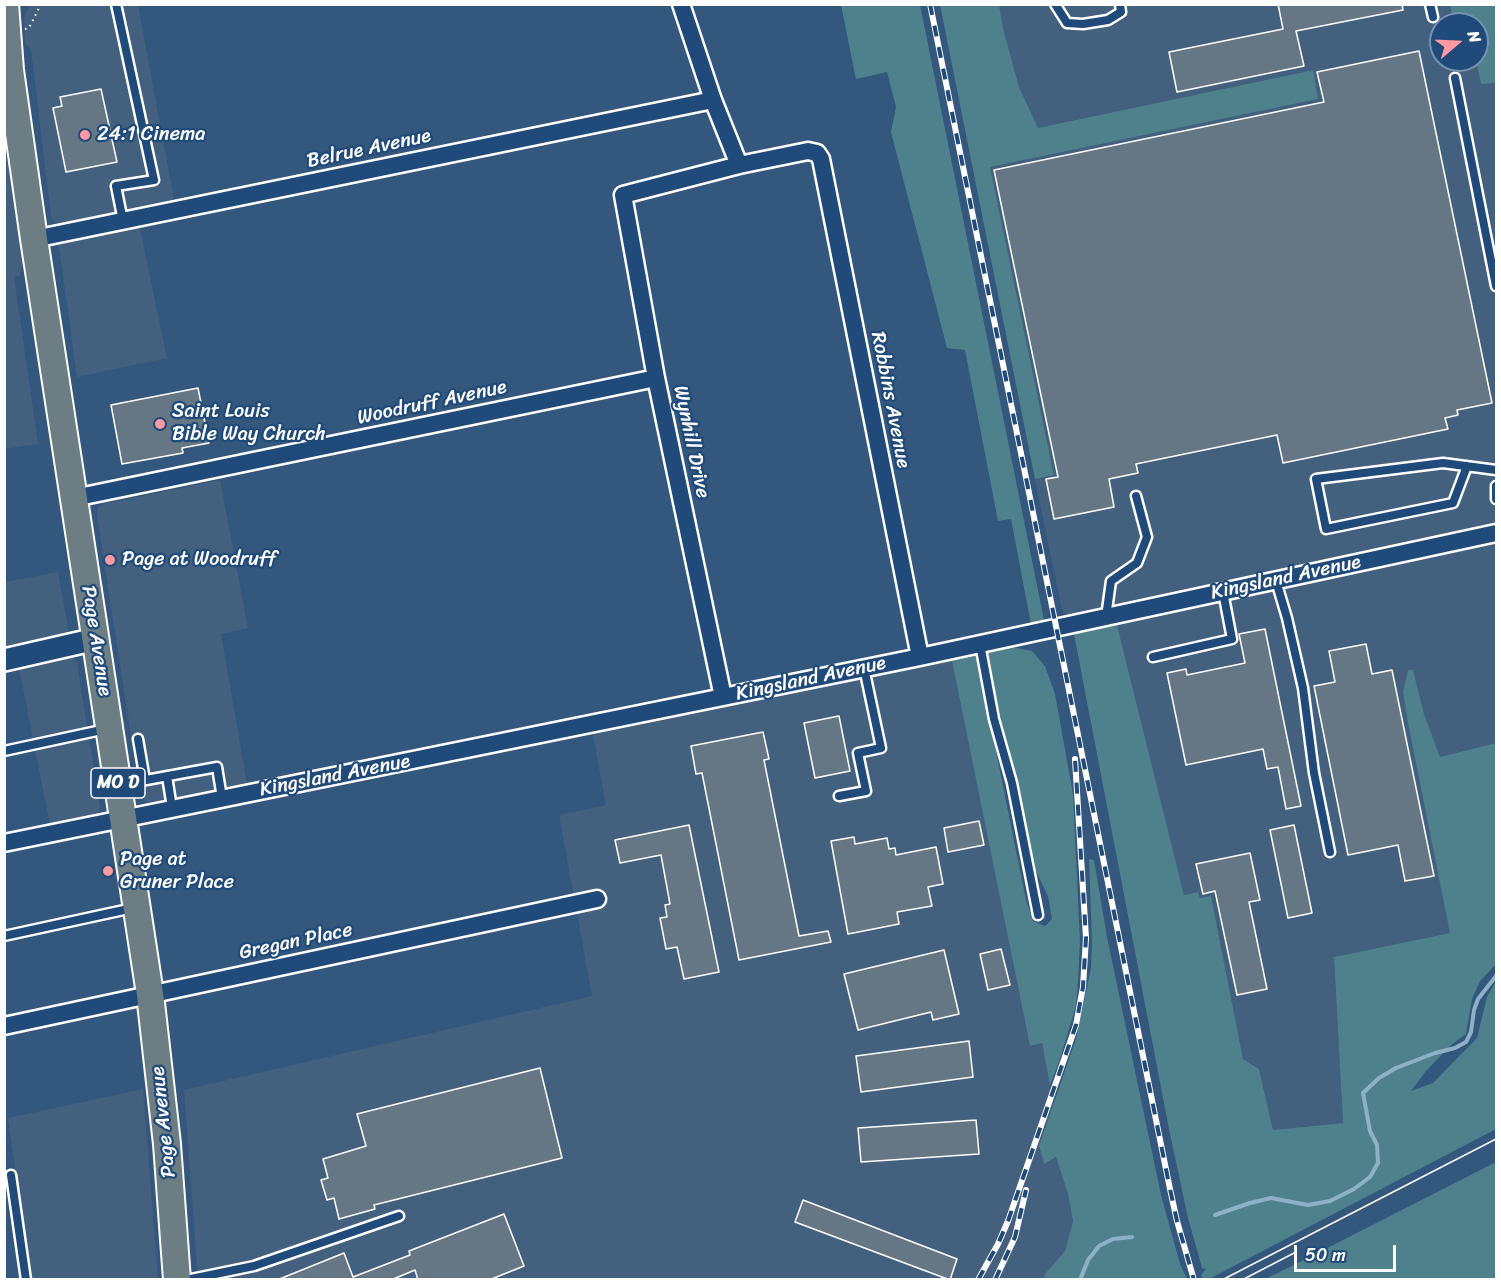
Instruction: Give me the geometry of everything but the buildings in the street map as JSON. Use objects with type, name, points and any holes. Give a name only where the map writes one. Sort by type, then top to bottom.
[{"type":"main road","name":"Page Avenue","points":[[5,4],[10,70],[34,239],[150,994],[167,1144],[177,1280]]},
{"type":"street","points":[[681,4],[713,100],[739,165]]},
{"type":"street","name":"Belrue Avenue","points":[[34,239],[713,100]]},
{"type":"street","name":"Robbins Avenue","points":[[739,165],[808,151],[817,153],[820,159],[920,657]]},
{"type":"street","name":"Wynhill Drive","points":[[723,697],[656,378],[623,195],[739,165]]},
{"type":"street","name":"Woodruff Avenue","points":[[74,498],[656,378]]},
{"type":"street","name":"Kingsland Avenue","points":[[4,843],[920,657],[1497,533]]},
{"type":"street","points":[[4,660],[96,639]]},
{"type":"street","name":"Gregan Place","points":[[4,1026],[597,899]]},
{"type":"lane","points":[[116,4],[154,180],[116,186],[123,221]]},
{"type":"lane","points":[[1055,4],[1066,23],[1083,24],[1108,20],[1121,12],[1120,4]]},
{"type":"lane","points":[[1455,78],[1497,286]]},
{"type":"lane","points":[[1467,466],[1453,503],[1326,529],[1316,479],[1443,463],[1467,466],[1497,470]]},
{"type":"lane","points":[[1497,486],[1497,499]]},
{"type":"lane","points":[[1106,618],[1111,581],[1137,564],[1147,537],[1136,496]]},
{"type":"lane","points":[[1276,581],[1303,688],[1314,773],[1330,852]]},
{"type":"lane","points":[[1153,657],[1232,639],[1223,592]]},
{"type":"lane","points":[[980,644],[994,719],[1012,783],[1038,915]]},
{"type":"lane","points":[[839,796],[866,791],[858,753],[881,748],[864,668]]},
{"type":"lane","points":[[4,751],[110,729]]},
{"type":"lane","points":[[138,739],[145,780]]},
{"type":"lane","points":[[118,785],[217,767],[222,798]]},
{"type":"lane","points":[[167,776],[172,808]]},
{"type":"lane","points":[[4,936],[137,907]]},
{"type":"lane","points":[[11,1175],[26,1280]]},
{"type":"lane","points":[[186,1280],[254,1266],[399,1216]]},
{"type":"path","points":[[24,30],[29,28],[40,6]]},
{"type":"shaded area","points":[[30,5],[138,5],[174,199],[62,223],[54,222],[51,216],[31,49],[25,43],[24,18]]},
{"type":"shaded area","points":[[999,5],[1450,5],[1451,12],[1429,12],[1429,72],[1478,72],[1481,84],[1496,83],[1496,526],[1069,617],[1062,610],[1035,479],[1054,474],[990,167],[1318,99],[1312,70],[1038,128],[1019,87]]},
{"type":"shaded area","points":[[4,141],[18,227],[23,231],[25,248],[20,276],[14,277],[38,444],[5,449]]},
{"type":"shaded area","points":[[139,224],[167,358],[77,377],[60,242]]},
{"type":"shaded area","points":[[220,480],[248,628],[221,634],[247,783],[151,805],[140,794],[97,515],[98,508],[103,504]]},
{"type":"shaded area","points":[[1496,543],[1496,743],[1440,757],[1424,714],[1413,670],[1403,692],[1450,933],[1334,957],[1343,1123],[1273,1130],[1259,1069],[1243,1059],[1211,896],[1200,898],[1199,892],[1184,895],[1117,625]]},
{"type":"shaded area","points":[[58,572],[68,627],[67,633],[5,646],[5,582]]},
{"type":"shaded area","points":[[68,656],[74,657],[77,663],[100,807],[98,813],[50,825],[19,668]]},
{"type":"shaded area","points":[[951,656],[1030,1046],[1042,1043],[1054,1103],[1039,1146],[1044,1164],[1056,1157],[1068,1194],[1073,1221],[1065,1251],[1045,1274],[1044,1279],[198,1279],[184,1090],[592,996],[559,815],[606,805],[592,730]]},
{"type":"shaded area","points":[[143,1089],[158,1279],[31,1279],[8,1118]]},
{"type":"green space","points":[[841,5],[920,5],[1044,620],[1031,624],[1011,519],[998,521],[965,350],[947,348],[891,132],[896,107],[887,72],[856,79]]},
{"type":"green space","points":[[940,5],[999,5],[1019,87],[1038,128],[1313,70],[1318,99],[990,167],[1054,475],[1035,479]]},
{"type":"green space","points":[[1450,5],[1496,5],[1496,83],[1481,84],[1478,72],[1489,72],[1489,12],[1451,12]]},
{"type":"green space","points":[[1117,625],[1184,895],[1198,892],[1200,898],[1211,896],[1243,1059],[1259,1069],[1273,1130],[1343,1123],[1334,957],[1450,933],[1403,692],[1408,670],[1413,670],[1424,714],[1440,757],[1496,743],[1496,964],[1480,981],[1472,999],[1466,1034],[1451,1045],[1426,1071],[1411,1091],[1433,1083],[1477,1038],[1487,997],[1496,981],[1496,1129],[1209,1279],[1203,1279],[1201,1275],[1206,1269],[1202,1268],[1188,1218],[1169,1129],[1074,634]]},
{"type":"green space","points":[[1007,646],[1032,651],[1045,666],[1055,694],[1073,794],[1080,941],[1078,982],[1076,1006],[1050,1085],[1042,1043],[1030,1046],[951,656],[976,652],[1026,900],[1033,921],[1045,926],[1052,919],[1048,896],[1033,865],[1016,776],[996,700],[987,650]]},
{"type":"green space","points":[[1089,859],[1094,860],[1107,937],[1161,1195],[1180,1264],[1187,1279],[1044,1279],[1045,1274],[1065,1251],[1073,1221],[1068,1194],[1056,1157],[1044,1164],[1039,1146],[1076,1039],[1091,968]]},
{"type":"green space","points":[[1496,1162],[1496,1279],[1265,1279],[1292,1266]]},
{"type":"waterway","points":[[1215,1215],[1271,1198],[1308,1205],[1330,1201],[1354,1189],[1370,1177],[1378,1163],[1377,1145],[1370,1131],[1363,1093],[1379,1078],[1396,1068],[1466,1042],[1471,1032],[1478,999],[1496,976]]},
{"type":"waterway","points":[[1080,1280],[1088,1260],[1099,1246],[1113,1239],[1132,1237]]},
{"type":"tram line","points":[[1222,1280],[1496,1139]]},
{"type":"tram line","points":[[1242,1280],[1296,1252]]},
{"type":"railway","points":[[930,4],[1170,1189],[1194,1280]]},
{"type":"railway","points":[[978,1280],[1008,1221],[1076,1025],[1083,987],[1086,938],[1075,759]]},
{"type":"railway","points":[[995,1280],[1015,1237],[1026,1190]]},
{"type":"place","name":"24:1 Cinema","points":[[85,135]]},
{"type":"place","name":"Saint Louis Bible Way Church","points":[[160,424]]},
{"type":"place","name":"Page at Woodruff","points":[[110,560]]},
{"type":"place","name":"Page at Gruner Place","points":[[108,871]]}]
